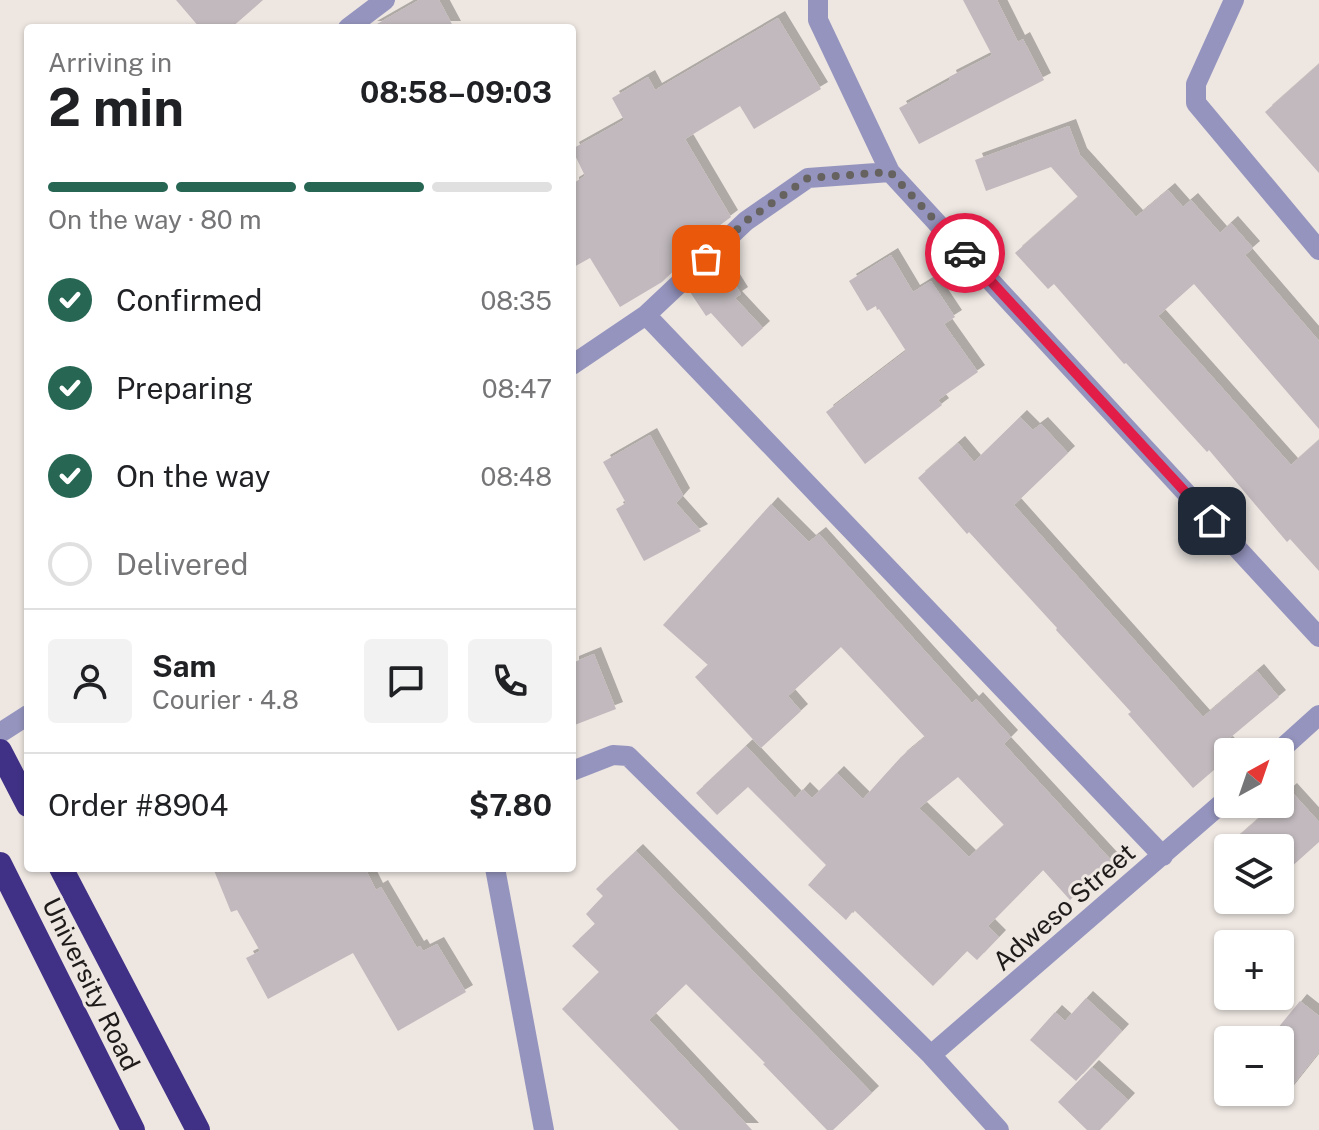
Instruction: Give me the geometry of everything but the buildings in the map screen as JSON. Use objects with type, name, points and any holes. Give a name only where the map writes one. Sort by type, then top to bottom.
[{"type":"highway","points":[[0,751],[24,797]]},
{"type":"highway","name":"University Road","points":[[0,864],[133,1130]]},
{"type":"highway","name":"University Road","points":[[63,872],[198,1130]]},
{"type":"street","points":[[353,24],[385,0]]},
{"type":"street","points":[[818,0],[818,20],[890,172],[1319,637]]},
{"type":"street","points":[[1234,0],[1196,84],[1196,103],[1319,250]]},
{"type":"street","points":[[576,362],[646,315],[746,221],[808,178],[890,172]]},
{"type":"street","points":[[646,315],[1163,856]]},
{"type":"street","points":[[1294,738],[1319,715]]},
{"type":"street","points":[[0,733],[24,718]]},
{"type":"street","points":[[576,769],[613,755],[628,756],[931,1055],[999,1130]]},
{"type":"street","name":"Adweso Street","points":[[931,1055],[1214,810]]},
{"type":"street","points":[[496,872],[544,1130]]},
{"type":"way so far","points":[[706,259],[746,221],[808,178],[890,172],[965,253]]},
{"type":"route","points":[[965,253],[1212,521]]}]
